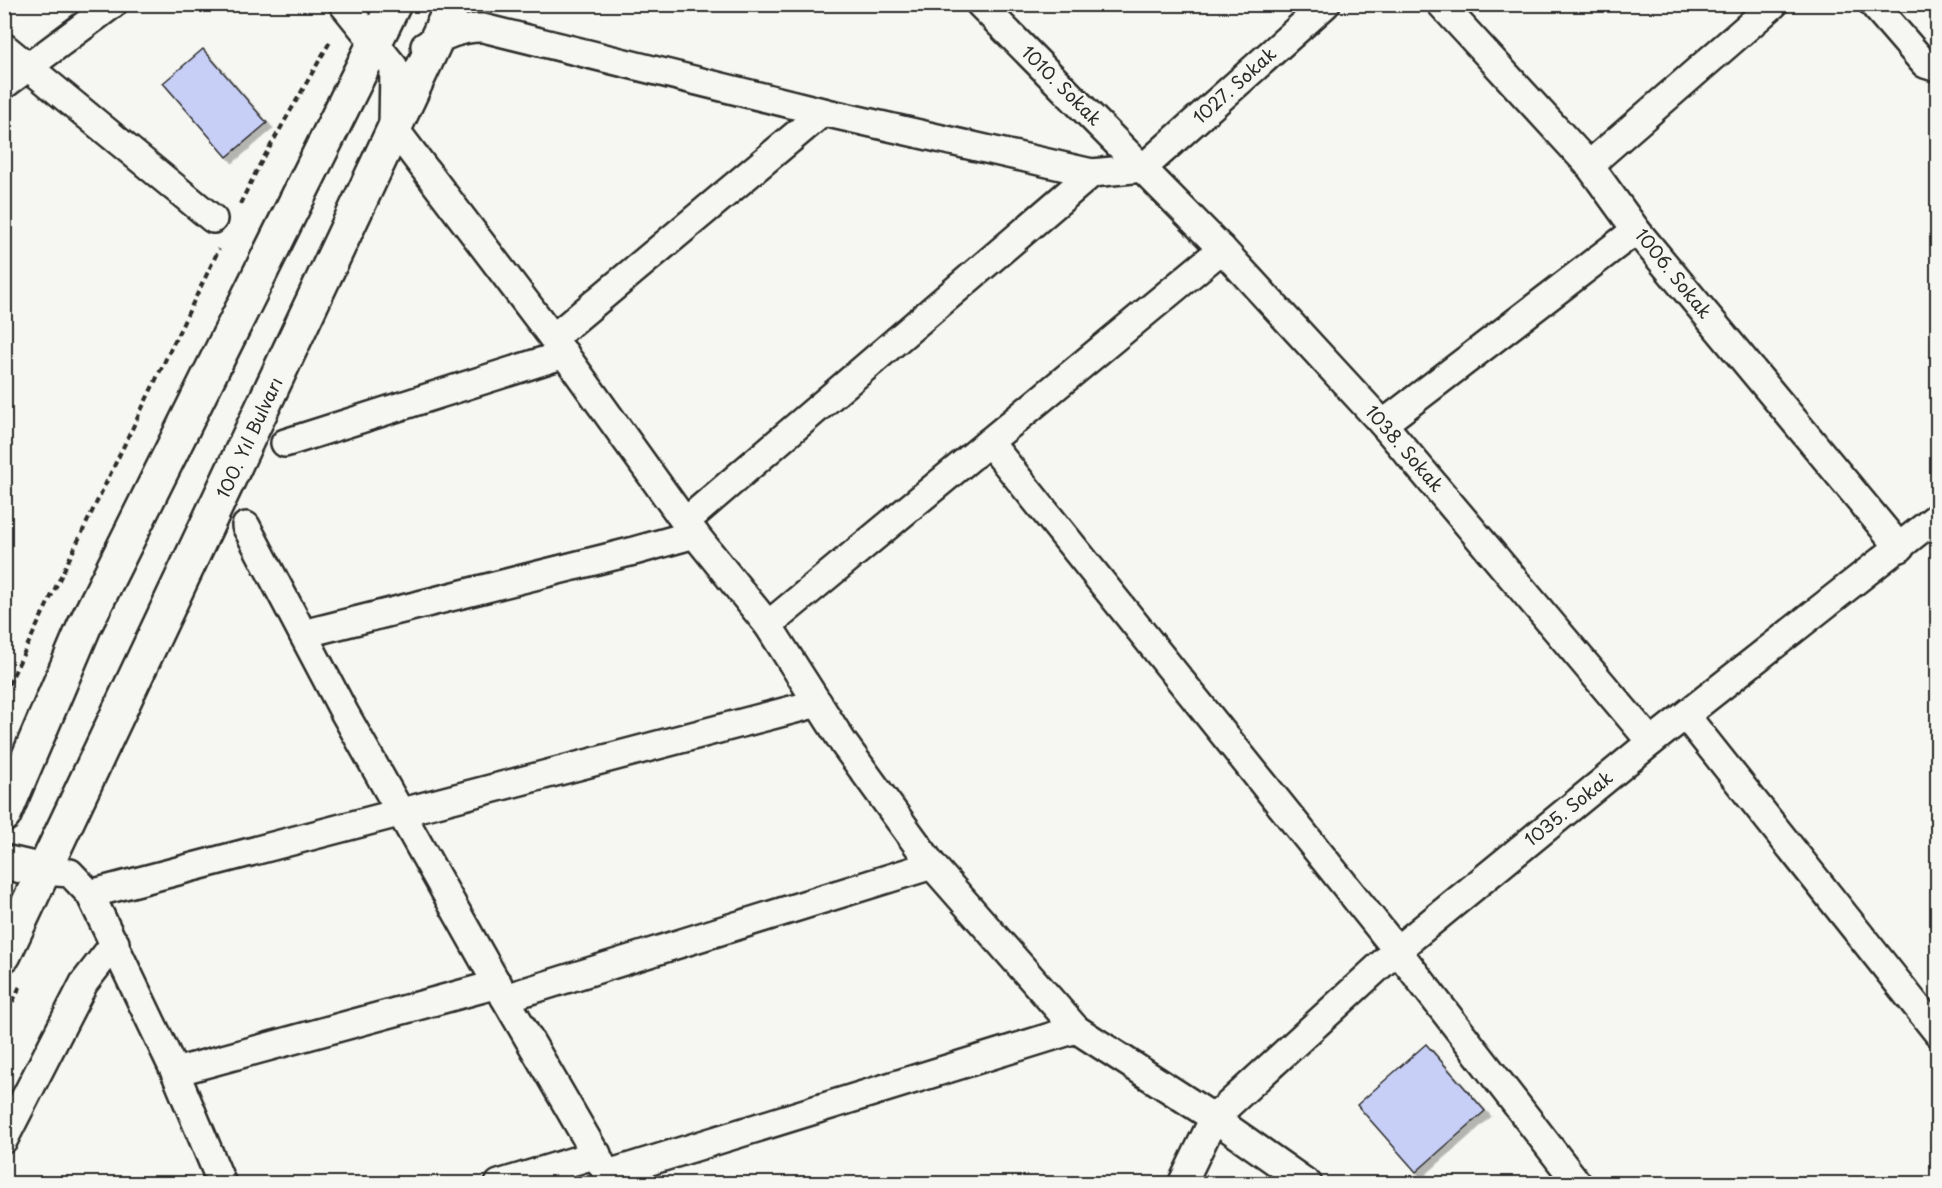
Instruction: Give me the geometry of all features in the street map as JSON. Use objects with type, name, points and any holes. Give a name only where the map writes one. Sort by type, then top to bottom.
[{"type":"main road","points":[[4,815],[84,627],[384,55],[394,4]]},
{"type":"main road","name":"100. Yıl Bulvarı","points":[[4,955],[249,442],[393,127],[453,4]]},
{"type":"main road","points":[[4,862],[44,871]]},
{"type":"street","points":[[4,85],[112,4]]},
{"type":"street","points":[[343,4],[384,55],[393,127],[559,346],[690,528],[768,625],[844,744],[932,864],[1076,1029],[1214,1118],[1308,1184]]},
{"type":"street","name":"1010. Sokak","points":[[980,4],[1143,168]]},
{"type":"street","name":"1027. Sokak","points":[[1143,168],[1326,4]]},
{"type":"street","name":"1006. Sokak","points":[[1441,4],[1589,165],[1636,230],[1900,548]]},
{"type":"street","points":[[1589,165],[1774,4]]},
{"type":"street","points":[[1873,4],[1925,64],[1938,69]]},
{"type":"street","points":[[384,55],[475,28],[483,28],[823,112],[1092,173],[1143,168]]},
{"type":"street","points":[[4,47],[30,66],[218,230]]},
{"type":"street","points":[[285,443],[559,346],[823,112]]},
{"type":"street","name":"1038. Sokak","points":[[1143,168],[1222,249],[1383,424],[1651,742]]},
{"type":"street","points":[[303,634],[634,551],[690,528],[1092,173]]},
{"type":"street","points":[[1383,424],[1636,230]]},
{"type":"street","points":[[768,625],[1222,249]]},
{"type":"street","points":[[989,442],[1397,950],[1578,1184]]},
{"type":"street","name":"1035. Sokak","points":[[1214,1118],[1397,950],[1651,742],[1938,516]]},
{"type":"street","points":[[246,526],[402,814],[501,991],[606,1171]]},
{"type":"street","points":[[90,894],[818,703]]},
{"type":"street","points":[[1686,716],[1938,1033]]},
{"type":"street","points":[[175,1072],[501,991],[932,864]]},
{"type":"street","points":[[44,871],[70,873],[90,894],[175,1072],[222,1184]]},
{"type":"street","points":[[4,1139],[84,983],[115,943]]},
{"type":"street","points":[[499,1184],[606,1171],[1076,1029]]},
{"type":"street","points":[[1182,1184],[1214,1118]]},
{"type":"path","points":[[238,209],[259,166],[331,41]]},
{"type":"path","points":[[4,694],[218,230]]},
{"type":"building","points":[[203,49],[267,123],[227,157],[163,83]]},
{"type":"building","points":[[1426,1044],[1485,1111],[1416,1172],[1357,1105]]}]
